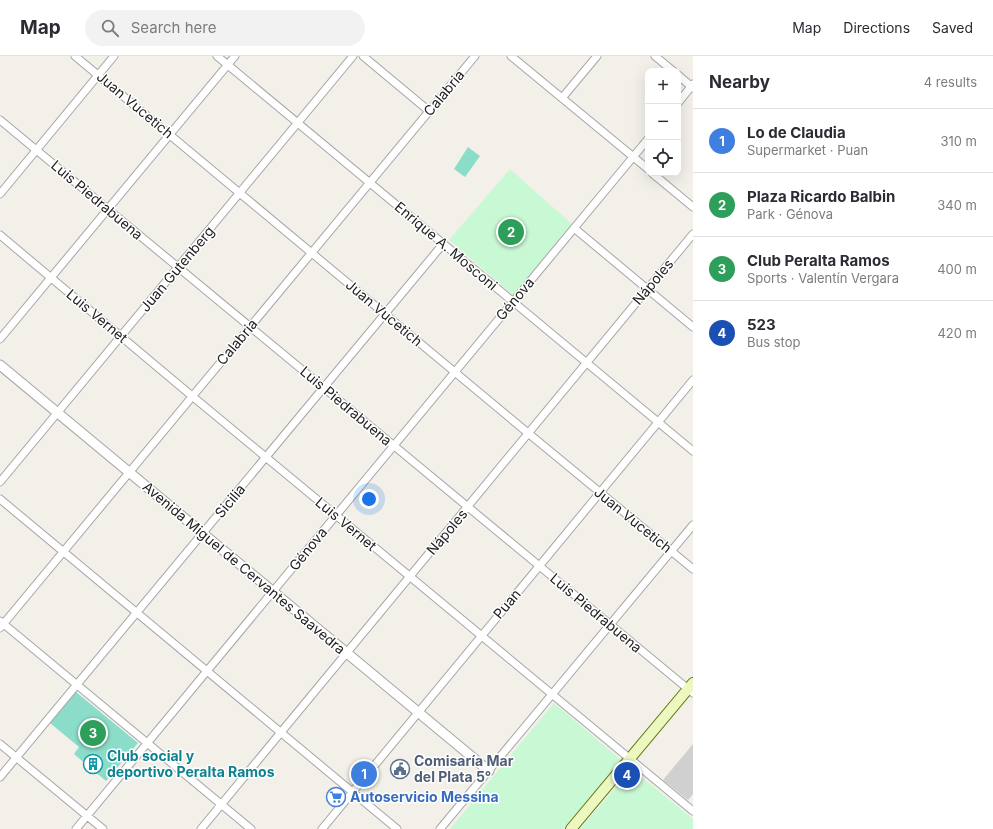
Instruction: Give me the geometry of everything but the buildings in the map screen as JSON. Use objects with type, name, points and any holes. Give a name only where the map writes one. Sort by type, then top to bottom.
[{"type":"main road","points":[[571,829],[691,688]]},
{"type":"street","name":"Juan Vucetich","points":[[76,56],[693,569]]},
{"type":"street","points":[[0,194],[114,56]]},
{"type":"street","name":"Enrique A. Mosconi","points":[[217,56],[693,451]]},
{"type":"street","points":[[0,339],[235,56]]},
{"type":"street","name":"Juan Gutenberg","points":[[0,482],[353,56]]},
{"type":"street","points":[[363,56],[429,111]]},
{"type":"street","name":"Calabria","points":[[1,624],[64,552],[475,56]]},
{"type":"street","points":[[511,56],[645,167]]},
{"type":"street","points":[[562,98],[597,56]]},
{"type":"street","points":[[655,56],[669,68]]},
{"type":"street","points":[[681,77],[692,86],[681,99]]},
{"type":"street","name":"Luis Piedrabuena","points":[[0,120],[467,507],[691,688]]},
{"type":"street","name":"Génova","points":[[76,829],[647,140]]},
{"type":"street","points":[[656,176],[693,207]]},
{"type":"street","points":[[574,228],[693,327]]},
{"type":"street","name":"Nápoles","points":[[201,829],[693,234]]},
{"type":"street","name":"Luis Vernet","points":[[0,235],[693,811]]},
{"type":"street","name":"Sicilia","points":[[0,777],[444,244]]},
{"type":"street","name":"Avenida Miguel de Cervantes Saavedra","points":[[0,365],[489,771]]},
{"type":"street","name":"Puan","points":[[322,829],[693,380]]},
{"type":"street","points":[[0,499],[397,829]]},
{"type":"street","points":[[440,829],[693,524]]},
{"type":"street","points":[[1,624],[77,684],[251,829]]},
{"type":"street","points":[[0,744],[103,829]]},
{"type":"shaded area","points":[[693,744],[693,794],[688,800],[663,780]]},
{"type":"green space","points":[[468,147],[480,156],[465,177],[454,169]]},
{"type":"green space","points":[[510,169],[573,225],[513,295],[449,240]]},
{"type":"green space","points":[[76,692],[138,743],[106,781],[74,754],[79,747],[50,723]]},
{"type":"green space","points":[[554,703],[621,760],[563,829],[450,829]]},
{"type":"green space","points":[[632,770],[693,819],[693,829],[580,829]]},
{"type":"place","name":"Plaza Ricardo Balbin","points":[[511,232]]},
{"type":"place","name":"Club Peralta Ramos","points":[[93,733]]},
{"type":"place","name":"Club social y deportivo Peralta Ramos","points":[[93,764]]},
{"type":"place","name":"Comisaría Mar del Plata 5°","points":[[400,769]]},
{"type":"place","name":"Lo de Claudia","points":[[364,774]]},
{"type":"place","name":"523","points":[[627,775]]},
{"type":"place","name":"Autoservicio Messina","points":[[336,797]]}]
